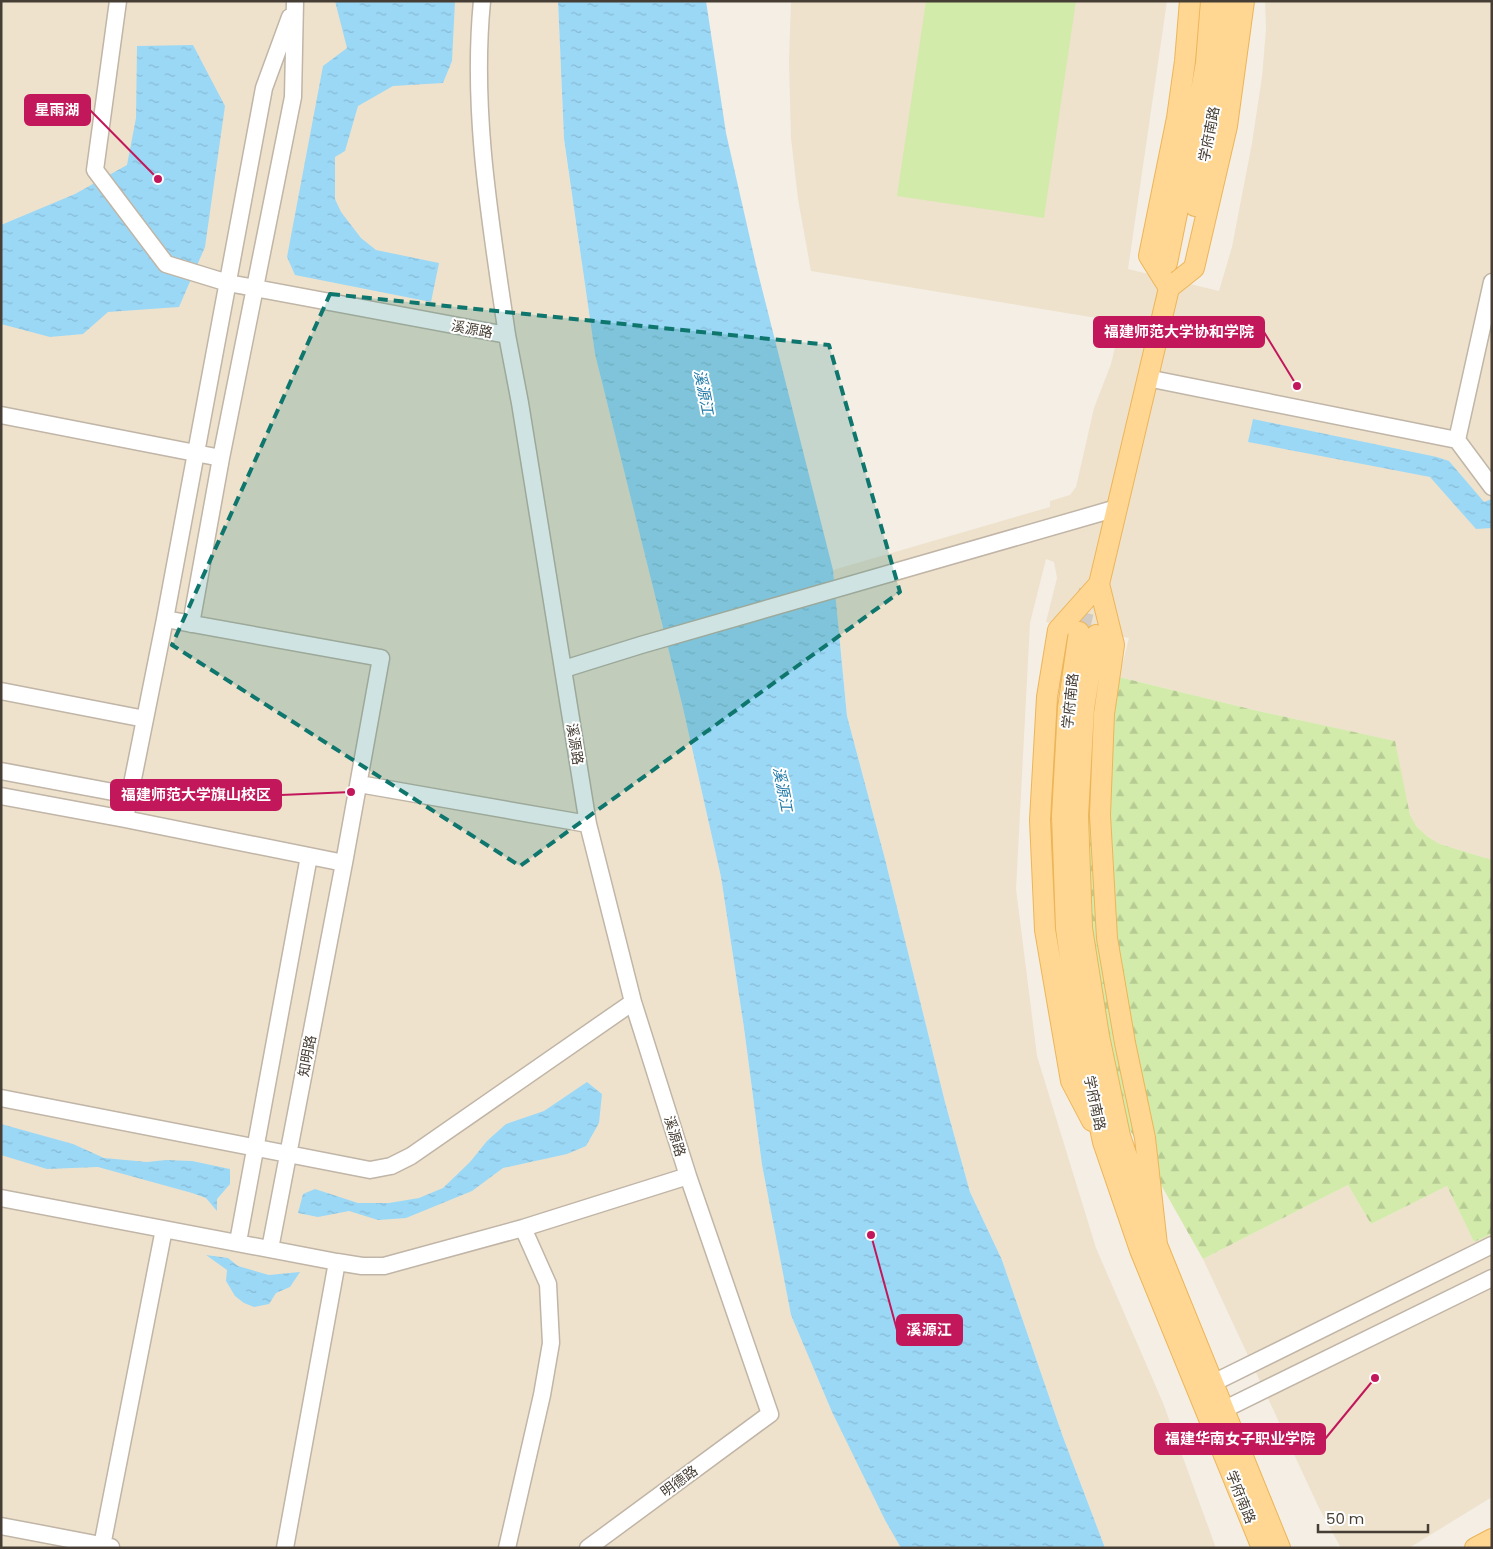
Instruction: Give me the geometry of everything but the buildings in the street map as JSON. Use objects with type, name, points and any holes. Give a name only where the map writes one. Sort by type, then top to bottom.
[{"type":"main road","points":[[1168,288],[1149,256],[1177,118],[1185,61],[1190,1]]},
{"type":"main road","name":"学府南路","points":[[1211,1],[1206,63],[1175,264],[1211,125],[1221,64],[1227,1]]},
{"type":"main road","points":[[1157,1245],[1144,1138],[1106,938],[1100,815],[1104,714],[1114,645],[1099,584],[1168,288],[1194,268],[1227,126],[1244,1]]},
{"type":"main road","points":[[1099,584],[1058,630],[1047,697],[1040,820],[1045,930],[1071,1081],[1103,1142]]},
{"type":"main road","name":"学府南路","points":[[1262,1548],[1140,1250],[1103,1142],[1081,1038],[1066,928],[1062,816],[1068,708],[1087,634],[1078,816],[1082,928],[1099,1036],[1120,1136],[1157,1245],[1280,1548]]},
{"type":"main road","points":[[1475,1548],[1492,1539]]},
{"type":"street","name":"溪源路","points":[[118,1],[94,170],[166,264],[228,283],[256,289],[507,335],[564,669],[588,824],[633,1002],[688,1176],[770,1414]]},
{"type":"street","points":[[482,1],[479,32],[479,87],[485,182],[507,335]]},
{"type":"street","points":[[124,819],[165,619],[264,88],[290,2]]},
{"type":"street","points":[[165,619],[190,624],[293,97],[290,2]]},
{"type":"street","points":[[1457,440],[1492,282]]},
{"type":"street","points":[[1147,378],[1457,440],[1492,487]]},
{"type":"street","points":[[1,415],[221,458]]},
{"type":"street","points":[[564,669],[641,645],[1117,508]]},
{"type":"street","name":"知明路","points":[[190,624],[381,658],[359,784],[270,1249]]},
{"type":"street","points":[[1,692],[145,719]]},
{"type":"street","points":[[1,771],[130,795]]},
{"type":"street","points":[[359,784],[588,824]]},
{"type":"street","points":[[1,796],[344,863]]},
{"type":"street","points":[[238,1242],[309,856]]},
{"type":"street","points":[[1,1098],[370,1170],[391,1166],[411,1156],[633,1002]]},
{"type":"street","points":[[1,1198],[337,1262],[362,1266],[384,1266],[524,1228],[688,1176]]},
{"type":"street","points":[[507,1548],[542,1395],[551,1343],[548,1284],[524,1228]]},
{"type":"street","points":[[1,1526],[107,1547],[164,1229]]},
{"type":"street","points":[[1212,1383],[1492,1245]]},
{"type":"street","points":[[285,1548],[337,1262]]},
{"type":"street","points":[[1223,1410],[1492,1278]]},
{"type":"street","name":"明德路","points":[[588,1548],[770,1414]]},
{"type":"highlighted area","points":[[330,294],[829,345],[900,592],[520,866],[172,645]]},
{"type":"shaded area","points":[[1,1],[558,1],[564,140],[595,354],[683,708],[721,877],[762,1165],[791,1314],[832,1412],[901,1548],[1,1548]]},
{"type":"shaded area","points":[[791,1],[1167,1],[1128,269],[1219,291],[1232,247],[1252,143],[1262,77],[1266,29],[1265,1],[1492,1],[1492,860],[1440,844],[1428,837],[1417,827],[1410,815],[1394,741],[1254,710],[1119,677],[1129,638],[1046,622],[1057,578],[1054,562],[1046,559],[1030,623],[1016,889],[1037,1056],[1096,1248],[1163,1403],[1216,1548],[1105,1548],[1063,1437],[1002,1260],[970,1192],[945,1102],[885,859],[847,716],[833,570],[1050,507],[1050,501],[1070,495],[1076,487],[1094,408],[1111,364],[1121,322],[811,271],[798,199],[791,138],[789,61]]},
{"type":"shaded area","points":[[1348,1185],[1371,1224],[1447,1186],[1474,1242],[1492,1234],[1492,1497],[1409,1548],[1341,1548],[1319,1508],[1203,1259]]},
{"type":"green space","points":[[926,1],[1076,1],[1044,218],[897,196]]},
{"type":"green space","points":[[1119,677],[1254,710],[1395,741],[1410,815],[1417,827],[1428,837],[1440,844],[1492,860],[1492,1234],[1474,1242],[1447,1186],[1371,1224],[1348,1185],[1203,1259],[1122,1116],[1086,935],[1089,772]]},
{"type":"water","points":[[335,1],[455,1],[452,61],[443,83],[393,86],[358,106],[345,151],[335,157],[335,199],[341,212],[361,238],[376,250],[439,263],[431,302],[295,275],[287,257],[323,66],[347,48]]},
{"type":"water","points":[[558,1],[706,1],[726,133],[756,265],[833,570],[847,716],[885,859],[945,1102],[970,1192],[1002,1260],[1063,1437],[1105,1548],[901,1548],[885,1520],[832,1412],[791,1315],[762,1165],[721,877],[683,708],[595,354],[564,139]]},
{"type":"water","points":[[193,45],[225,106],[205,247],[179,307],[108,312],[83,334],[50,337],[1,324],[1,225],[75,194],[127,165],[136,118],[137,46]]},
{"type":"water","points":[[1253,419],[1449,461],[1484,502],[1492,499],[1492,528],[1476,529],[1430,477],[1248,442]]},
{"type":"water","points":[[587,1082],[602,1094],[599,1123],[586,1146],[567,1154],[503,1168],[472,1191],[406,1218],[378,1220],[349,1211],[318,1217],[298,1213],[303,1194],[315,1189],[358,1203],[389,1203],[419,1198],[443,1188],[470,1162],[487,1141],[506,1124],[544,1111]]},
{"type":"water","points":[[1,1124],[73,1144],[104,1158],[147,1162],[166,1160],[192,1161],[230,1169],[230,1184],[217,1199],[217,1211],[206,1198],[98,1167],[47,1169],[1,1155]]},
{"type":"water","points":[[206,1255],[228,1258],[238,1266],[269,1275],[300,1272],[290,1287],[276,1293],[269,1304],[254,1307],[244,1303],[235,1296],[226,1281],[227,1270]]},
{"type":"tunnel","points":[[1079,632],[1089,590]]},
{"type":"place","name":"星雨湖","points":[[158,179]]},
{"type":"place","name":"福建师范大学协和学院","points":[[1297,386]]},
{"type":"place","name":"福建师范大学旗山校区","points":[[351,792]]},
{"type":"place","name":"溪源江","points":[[871,1235]]},
{"type":"place","name":"福建华南女子职业学院","points":[[1375,1378]]}]
